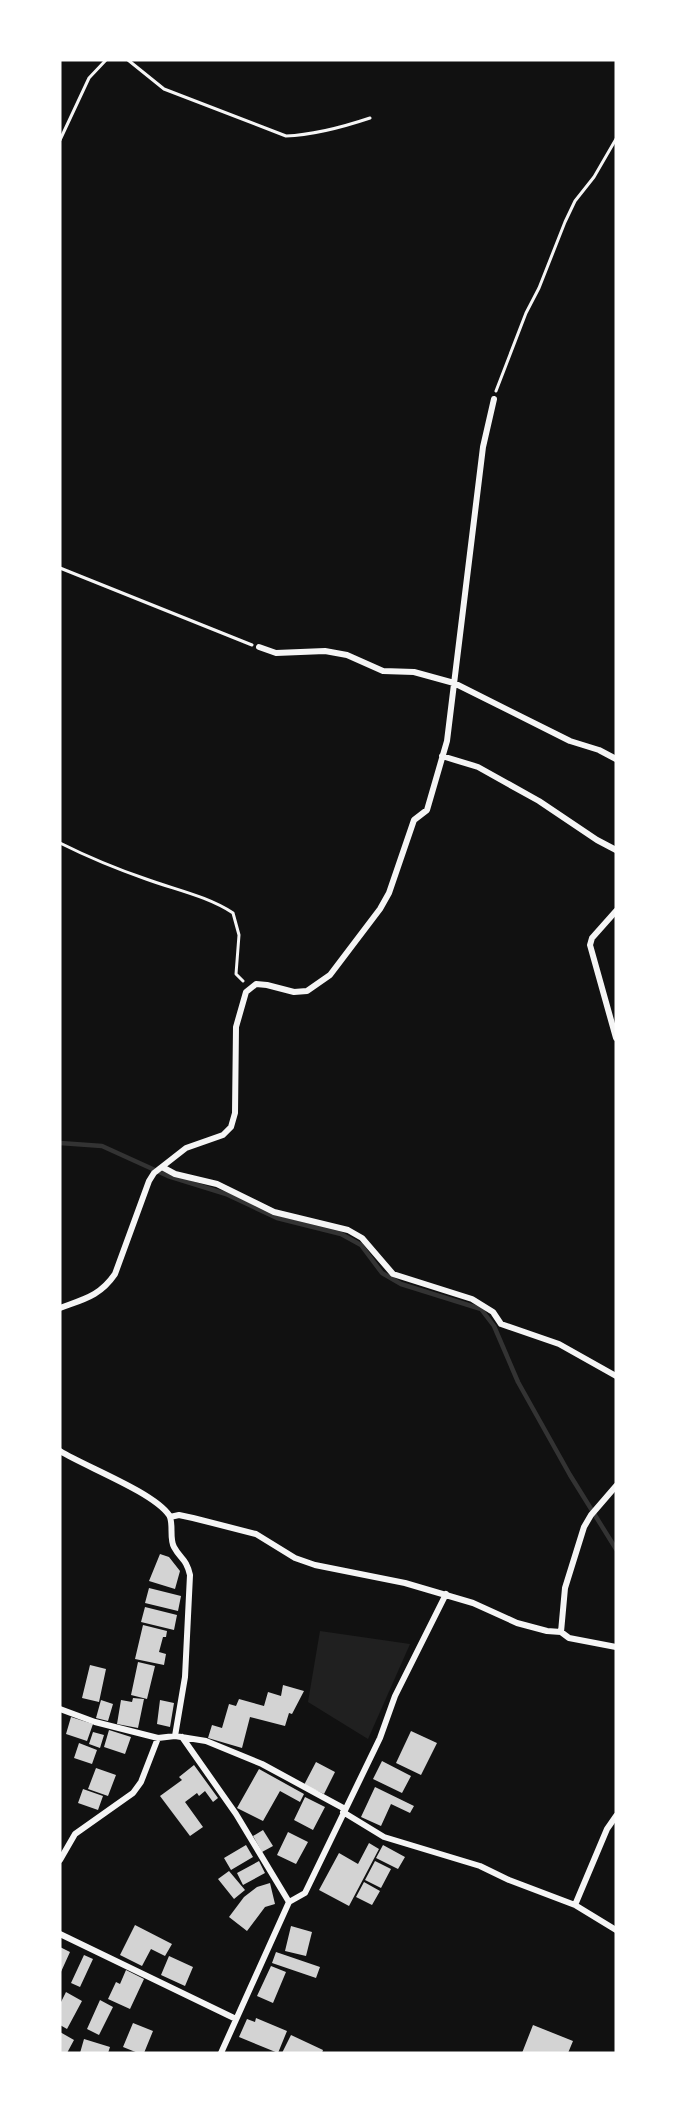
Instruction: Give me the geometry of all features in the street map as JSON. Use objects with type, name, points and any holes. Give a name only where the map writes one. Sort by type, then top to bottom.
[{"type":"street","points":[[60,1308],[98,1293],[107,1287],[115,1274],[149,1180],[154,1173],[186,1148],[223,1135],[231,1127],[235,1113],[236,1027],[246,992],[256,984],[294,992],[307,991],[330,975],[380,909],[389,893],[414,820],[427,810],[447,741],[483,447],[494,399]]},
{"type":"street","points":[[259,647],[276,653],[325,651],[347,655],[383,671],[414,672],[454,683],[570,741],[599,750],[616,759]]},
{"type":"street","points":[[442,756],[478,767],[616,850]]},
{"type":"street","points":[[616,911],[592,938],[590,945],[616,1038]]},
{"type":"street","points":[[161,1167],[176,1174],[217,1184],[274,1212],[348,1230],[362,1238],[393,1274],[472,1299],[493,1312],[501,1324],[559,1344],[616,1376]]},
{"type":"street","points":[[60,1451],[143,1494],[170,1517],[173,1546],[187,1562],[190,1575],[185,1677],[178,1737],[236,1814],[289,1902]]},
{"type":"street","points":[[561,1632],[565,1588],[584,1527],[591,1515],[616,1486]]},
{"type":"street","points":[[170,1517],[179,1515],[256,1534],[295,1558],[315,1565],[405,1583],[446,1594],[473,1603],[517,1623],[547,1631],[561,1632],[569,1638],[616,1647]]},
{"type":"street","points":[[221,2053],[289,1902],[305,1893],[380,1738],[395,1696],[446,1594]]},
{"type":"street","points":[[60,1708],[95,1722],[158,1738],[178,1737],[206,1741],[262,1764],[384,1836],[480,1866],[509,1880],[574,1905],[616,1930]]},
{"type":"street","points":[[60,1860],[75,1834],[133,1793],[141,1782],[158,1738]]},
{"type":"street","points":[[574,1905],[607,1829],[616,1816]]},
{"type":"street","points":[[60,1934],[236,2019]]},
{"type":"path","points":[[60,140],[89,78],[106,60]]},
{"type":"path","points":[[128,60],[164,89],[286,136],[301,136],[340,128],[370,118]]},
{"type":"path","points":[[494,399],[525,313],[538,288],[565,222],[575,201],[594,177],[616,139]]},
{"type":"path","points":[[60,568],[259,647]]},
{"type":"path","points":[[60,843],[83,855],[146,879],[215,902],[233,913],[239,935],[236,974],[250,988]]},
{"type":"shaded area","points":[[320,1631],[410,1644],[368,1739],[308,1702]]},
{"type":"building","points":[[160,1554],[169,1557],[180,1571],[175,1589],[149,1581]]},
{"type":"building","points":[[149,1588],[181,1596],[178,1611],[145,1603]]},
{"type":"building","points":[[145,1607],[177,1615],[174,1630],[141,1622]]},
{"type":"building","points":[[143,1625],[167,1631],[159,1652],[166,1654],[164,1665],[135,1659]]},
{"type":"building","points":[[138,1662],[155,1666],[147,1699],[131,1695]]},
{"type":"building","points":[[90,1665],[106,1669],[99,1702],[82,1698]]},
{"type":"building","points":[[283,1685],[304,1691],[292,1714],[289,1713],[285,1726],[250,1717],[242,1748],[208,1738],[212,1725],[222,1728],[229,1704],[236,1706],[239,1699],[264,1706],[268,1692],[281,1696]]},
{"type":"building","points":[[133,1698],[144,1699],[138,1728],[117,1724],[121,1700],[132,1702]]},
{"type":"building","points":[[101,1700],[113,1704],[108,1721],[96,1718]]},
{"type":"building","points":[[160,1700],[174,1703],[170,1727],[157,1724]]},
{"type":"building","points":[[71,1717],[93,1724],[87,1741],[66,1734]]},
{"type":"building","points":[[109,1730],[131,1737],[125,1754],[104,1747]]},
{"type":"building","points":[[411,1731],[437,1743],[421,1775],[396,1763]]},
{"type":"building","points":[[93,1732],[104,1735],[100,1748],[89,1744]]},
{"type":"building","points":[[79,1743],[97,1750],[92,1764],[74,1758]]},
{"type":"building","points":[[382,1761],[411,1776],[402,1793],[373,1779]]},
{"type":"building","points":[[316,1762],[335,1772],[324,1794],[304,1785]]},
{"type":"building","points":[[194,1765],[218,1798],[213,1802],[205,1791],[199,1796],[197,1793],[185,1802],[203,1827],[190,1836],[160,1796],[182,1780],[179,1777]]},
{"type":"building","points":[[96,1768],[116,1775],[108,1796],[88,1789]]},
{"type":"building","points":[[259,1769],[304,1794],[300,1802],[280,1791],[263,1821],[237,1808]]},
{"type":"building","points":[[375,1787],[414,1806],[410,1813],[391,1804],[381,1826],[361,1817]]},
{"type":"building","points":[[83,1789],[103,1796],[98,1810],[78,1803]]},
{"type":"building","points":[[305,1797],[325,1807],[313,1830],[294,1820]]},
{"type":"building","points":[[263,1830],[273,1846],[262,1852],[253,1836]]},
{"type":"building","points":[[288,1832],[308,1842],[296,1864],[277,1855]]},
{"type":"building","points":[[369,1843],[379,1849],[349,1906],[319,1890],[339,1853],[358,1864]]},
{"type":"building","points":[[246,1845],[253,1857],[231,1870],[224,1858]]},
{"type":"building","points":[[383,1845],[405,1857],[398,1869],[376,1858]]},
{"type":"building","points":[[259,1861],[265,1873],[243,1885],[237,1873]]},
{"type":"building","points":[[375,1861],[391,1869],[381,1888],[365,1880]]},
{"type":"building","points":[[229,1871],[245,1890],[234,1899],[218,1879]]},
{"type":"building","points":[[364,1882],[380,1891],[372,1905],[356,1897]]},
{"type":"building","points":[[270,1883],[275,1904],[265,1907],[247,1931],[229,1917],[244,1897],[257,1887]]},
{"type":"building","points":[[135,1925],[172,1944],[165,1956],[151,1949],[142,1966],[120,1955]]},
{"type":"building","points":[[291,1926],[312,1932],[306,1956],[285,1951]]},
{"type":"building","points":[[60,1947],[70,1952],[60,1974]]},
{"type":"building","points":[[276,1952],[320,1967],[316,1978],[272,1963]]},
{"type":"building","points":[[84,1955],[93,1959],[80,1987],[71,1983]]},
{"type":"building","points":[[169,1956],[193,1967],[185,1986],[161,1975]]},
{"type":"building","points":[[271,1966],[286,1972],[273,2003],[257,1996]]},
{"type":"building","points":[[126,1970],[144,1979],[130,2009],[108,1999],[116,1982],[120,1984]]},
{"type":"building","points":[[66,1992],[82,2001],[67,2029],[60,2025],[60,2004]]},
{"type":"building","points":[[100,2000],[113,2007],[99,2035],[87,2029]]},
{"type":"building","points":[[256,2018],[287,2031],[278,2053],[239,2037],[247,2019],[255,2022]]},
{"type":"building","points":[[133,2023],[153,2031],[144,2053],[123,2047]]},
{"type":"building","points":[[533,2025],[573,2041],[568,2053],[522,2053]]},
{"type":"building","points":[[60,2032],[74,2040],[67,2053],[60,2053]]},
{"type":"building","points":[[291,2035],[323,2050],[322,2053],[282,2053]]},
{"type":"building","points":[[84,2039],[110,2047],[108,2053],[80,2053]]},
{"type":"waterway","points":[[60,1143],[102,1146],[168,1176],[226,1194],[277,1218],[341,1234],[361,1245],[382,1273],[401,1284],[481,1309],[494,1326],[518,1382],[570,1475],[616,1549]]}]
